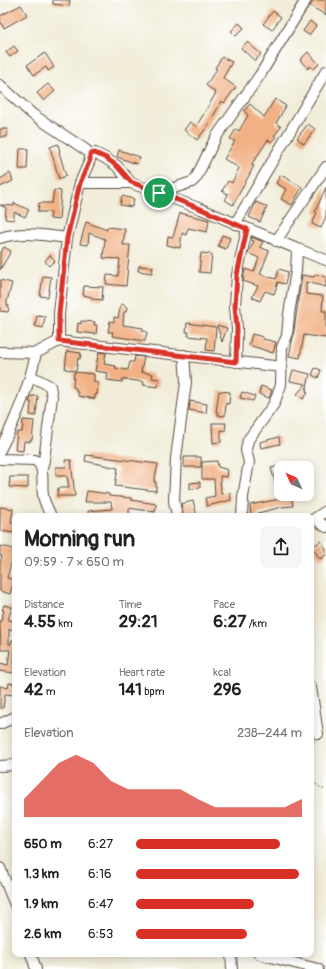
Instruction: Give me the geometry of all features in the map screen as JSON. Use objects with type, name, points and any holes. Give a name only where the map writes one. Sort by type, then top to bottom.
[{"type":"street","points":[[159,193],[192,182],[196,178],[216,137],[260,76],[306,0]]},
{"type":"street","points":[[235,224],[326,71]]},
{"type":"street","points":[[0,85],[32,114],[90,154],[90,160],[80,183],[67,238],[59,314],[59,341]]},
{"type":"street","points":[[90,154],[95,153],[106,158],[117,166],[131,182]]},
{"type":"street","points":[[276,242],[326,167]]},
{"type":"street","points":[[80,183],[131,182],[276,242],[326,260]]},
{"type":"street","points":[[236,362],[237,329],[235,306],[237,275],[247,229]]},
{"type":"street","points":[[0,238],[14,234],[31,234],[67,238]]},
{"type":"street","points":[[242,513],[249,462],[246,450],[248,440],[274,404],[281,385],[282,347],[287,336],[296,271],[297,252],[295,248]]},
{"type":"street","points":[[0,352],[36,353],[59,341],[282,367]]},
{"type":"street","points":[[0,450],[11,430],[31,376],[36,353]]},
{"type":"street","points":[[176,513],[174,501],[176,458],[186,382],[184,355]]},
{"type":"street","points":[[31,376],[50,386],[52,397],[42,468],[43,495],[45,505],[49,513]]},
{"type":"street","points":[[0,459],[35,460],[40,463],[42,468]]},
{"type":"street","points":[[314,519],[326,511]]},
{"type":"street","points":[[314,521],[326,527]]},
{"type":"street","points":[[314,711],[317,735]]},
{"type":"street","points":[[0,724],[12,718]]},
{"type":"street","points":[[0,766],[12,765]]},
{"type":"street","points":[[0,868],[12,898]]},
{"type":"street","points":[[32,957],[36,969]]},
{"type":"street","points":[[231,957],[232,969]]},
{"type":"street","points":[[271,957],[318,969]]},
{"type":"path","points":[[314,783],[326,790]]},
{"type":"building","points":[[53,0],[70,0],[69,6],[53,4]]},
{"type":"building","points":[[314,0],[326,0],[326,15],[310,6]]},
{"type":"building","points":[[21,5],[27,15],[4,28],[0,21],[0,16]]},
{"type":"building","points":[[273,11],[281,17],[272,30],[263,24]]},
{"type":"building","points":[[310,21],[316,26],[309,35],[303,31]]},
{"type":"building","points":[[239,23],[244,28],[236,36],[231,31]]},
{"type":"building","points":[[247,42],[261,54],[255,61],[241,48]]},
{"type":"building","points":[[14,46],[18,51],[10,57],[6,52]]},
{"type":"building","points":[[308,52],[319,64],[314,69],[310,66],[308,69],[300,60]]},
{"type":"building","points":[[45,53],[54,67],[48,71],[46,67],[34,75],[27,65]]},
{"type":"building","points":[[222,57],[232,62],[223,78],[236,87],[224,103],[222,101],[207,127],[197,140],[184,130],[190,122],[196,127],[216,93],[206,85],[217,69],[215,68]]},
{"type":"building","points":[[48,84],[55,91],[44,101],[37,93]]},
{"type":"building","points":[[275,99],[286,106],[276,123],[281,127],[274,136],[276,137],[271,142],[268,140],[251,165],[254,166],[233,205],[225,200],[228,194],[222,191],[228,181],[232,183],[239,168],[224,159],[235,141],[230,139],[236,129],[239,131],[248,115],[244,111],[250,104],[264,117]]},
{"type":"building","points":[[308,124],[315,129],[304,144],[297,138]]},
{"type":"building","points":[[0,129],[8,129],[7,137],[0,137]]},
{"type":"building","points":[[58,144],[66,176],[59,179],[50,147]]},
{"type":"building","points":[[20,149],[28,149],[27,169],[19,169]]},
{"type":"building","points":[[119,150],[140,157],[137,164],[117,157]]},
{"type":"building","points":[[10,173],[13,181],[0,187],[0,179]]},
{"type":"building","points":[[281,175],[302,187],[292,205],[281,199],[286,189],[276,183]]},
{"type":"building","points":[[326,187],[326,216],[321,228],[312,224],[317,213],[315,212]]},
{"type":"building","points":[[54,190],[61,191],[59,220],[50,219],[51,212],[38,212],[39,203],[52,203]]},
{"type":"building","points":[[122,196],[134,199],[132,207],[120,205]]},
{"type":"building","points":[[256,202],[267,207],[260,222],[249,217]]},
{"type":"building","points":[[14,203],[29,210],[25,217],[14,212],[14,220],[5,219],[6,208],[0,205],[14,206]]},
{"type":"building","points":[[180,213],[209,220],[207,232],[188,228],[186,235],[182,233],[180,248],[167,245],[168,236],[173,237]]},
{"type":"building","points":[[86,222],[107,230],[107,227],[125,229],[123,245],[130,245],[126,286],[106,284],[107,275],[118,276],[120,259],[103,258],[105,239],[89,233],[88,245],[80,244]]},
{"type":"building","points":[[222,235],[230,238],[226,249],[218,246]]},
{"type":"building","points":[[252,237],[263,242],[260,247],[269,251],[260,274],[276,279],[279,269],[288,272],[285,284],[278,282],[274,294],[265,291],[260,301],[252,297],[258,286],[243,281],[245,269],[254,272],[259,258],[248,253],[254,241],[251,240]]},
{"type":"building","points":[[4,247],[11,251],[0,270],[0,254]]},
{"type":"building","points":[[201,253],[212,254],[210,273],[199,272]]},
{"type":"building","points":[[50,255],[55,260],[49,266],[45,261]]},
{"type":"building","points":[[139,266],[153,267],[152,273],[138,271]]},
{"type":"building","points":[[315,274],[326,277],[326,287],[306,282],[306,294],[323,296],[322,311],[326,311],[326,338],[304,335],[300,358],[289,356],[302,275],[314,277]]},
{"type":"building","points":[[43,276],[51,277],[48,297],[40,296]]},
{"type":"building","points":[[0,280],[12,283],[7,301],[7,305],[9,306],[8,312],[0,311]]},
{"type":"building","points":[[84,286],[103,287],[102,300],[92,299],[92,297],[83,295]]},
{"type":"building","points":[[121,304],[127,307],[126,312],[124,312],[123,325],[143,328],[143,331],[147,332],[145,341],[112,336],[113,332],[108,332],[110,321],[114,322],[114,317],[118,318]]},
{"type":"building","points":[[37,315],[45,316],[43,328],[35,326]]},
{"type":"building","points":[[81,321],[95,322],[94,325],[97,325],[96,334],[77,332],[78,323],[81,324]]},
{"type":"building","points":[[187,323],[216,327],[214,351],[206,350],[207,338],[188,336],[189,332],[186,332]]},
{"type":"building","points":[[217,325],[227,328],[222,342]]},
{"type":"building","points":[[252,334],[263,337],[263,339],[276,342],[273,353],[249,345]]},
{"type":"building","points":[[67,351],[81,353],[80,359],[78,358],[76,371],[65,369]]},
{"type":"building","points":[[99,352],[106,353],[104,364],[116,366],[115,368],[128,370],[130,362],[134,362],[135,356],[144,357],[141,372],[153,374],[152,378],[159,379],[158,387],[143,385],[144,382],[122,379],[122,382],[107,380],[108,373],[95,371]]},
{"type":"building","points":[[315,368],[321,370],[318,378],[312,375]]},
{"type":"building","points":[[293,370],[310,374],[306,391],[308,393],[303,399],[297,394],[306,384],[290,381]]},
{"type":"building","points":[[74,372],[94,374],[94,382],[98,383],[97,395],[95,394],[95,399],[78,396],[76,388],[73,387]]},
{"type":"building","points":[[261,386],[272,390],[269,398],[259,394]]},
{"type":"building","points":[[219,391],[230,392],[229,404],[226,403],[225,416],[218,415],[218,412],[216,412]]},
{"type":"building","points":[[242,392],[255,396],[253,401],[240,398]]},
{"type":"building","points":[[31,396],[38,396],[36,416],[30,415],[31,402],[29,402]]},
{"type":"building","points":[[190,401],[207,404],[206,413],[189,410]]},
{"type":"building","points":[[23,420],[34,421],[32,440],[30,440],[30,442],[24,441],[23,451],[15,450],[17,432],[22,432]]},
{"type":"building","points":[[212,423],[226,423],[225,431],[221,430],[221,442],[213,443]]},
{"type":"building","points":[[279,437],[280,444],[261,448],[260,442]]},
{"type":"building","points":[[86,455],[158,464],[154,482],[156,482],[156,491],[115,486],[118,468],[85,461]]},
{"type":"building","points":[[184,457],[201,457],[201,467],[184,467]]},
{"type":"building","points":[[65,460],[71,460],[75,496],[57,496],[58,488],[69,488],[67,476],[56,476],[56,467],[66,467]]},
{"type":"building","points":[[217,461],[218,467],[228,470],[227,477],[220,476],[221,494],[230,493],[231,500],[207,506],[205,498],[215,496],[214,479],[202,479],[202,462]]},
{"type":"building","points":[[274,467],[274,478],[271,468]]},
{"type":"building","points":[[10,477],[28,477],[28,488],[9,487]]},
{"type":"building","points":[[200,482],[200,488],[190,489],[190,483]]},
{"type":"building","points":[[87,491],[109,494],[109,496],[131,498],[131,500],[156,504],[155,512],[129,508],[129,513],[88,513],[88,511],[112,509],[111,502],[85,502]]},
{"type":"building","points":[[274,500],[292,501],[293,506],[251,513],[250,505]]},
{"type":"building","points":[[193,501],[196,513],[182,513],[181,504]]},
{"type":"building","points":[[0,507],[13,509],[11,523],[12,533],[0,531]]},
{"type":"building","points":[[321,541],[326,549],[326,555],[320,559],[314,550],[314,546]]},
{"type":"building","points":[[0,546],[12,548],[12,560],[7,578],[12,579],[10,594],[0,591],[0,562],[2,556],[0,556]]},
{"type":"building","points":[[4,605],[12,607],[8,620],[12,621],[12,630],[9,629],[9,644],[11,644],[12,640],[12,673],[0,671],[0,663],[8,665],[10,650],[1,650],[0,624],[4,610],[2,610]]},
{"type":"building","points":[[9,683],[12,684],[12,695],[5,694],[3,708],[0,708],[0,686],[8,688]]},
{"type":"route","points":[[95,153],[106,158],[117,166],[131,182],[159,193],[247,229],[237,275],[235,306],[237,329],[236,362],[59,341],[59,314],[67,238],[80,183],[90,160],[90,154],[95,153]]}]
